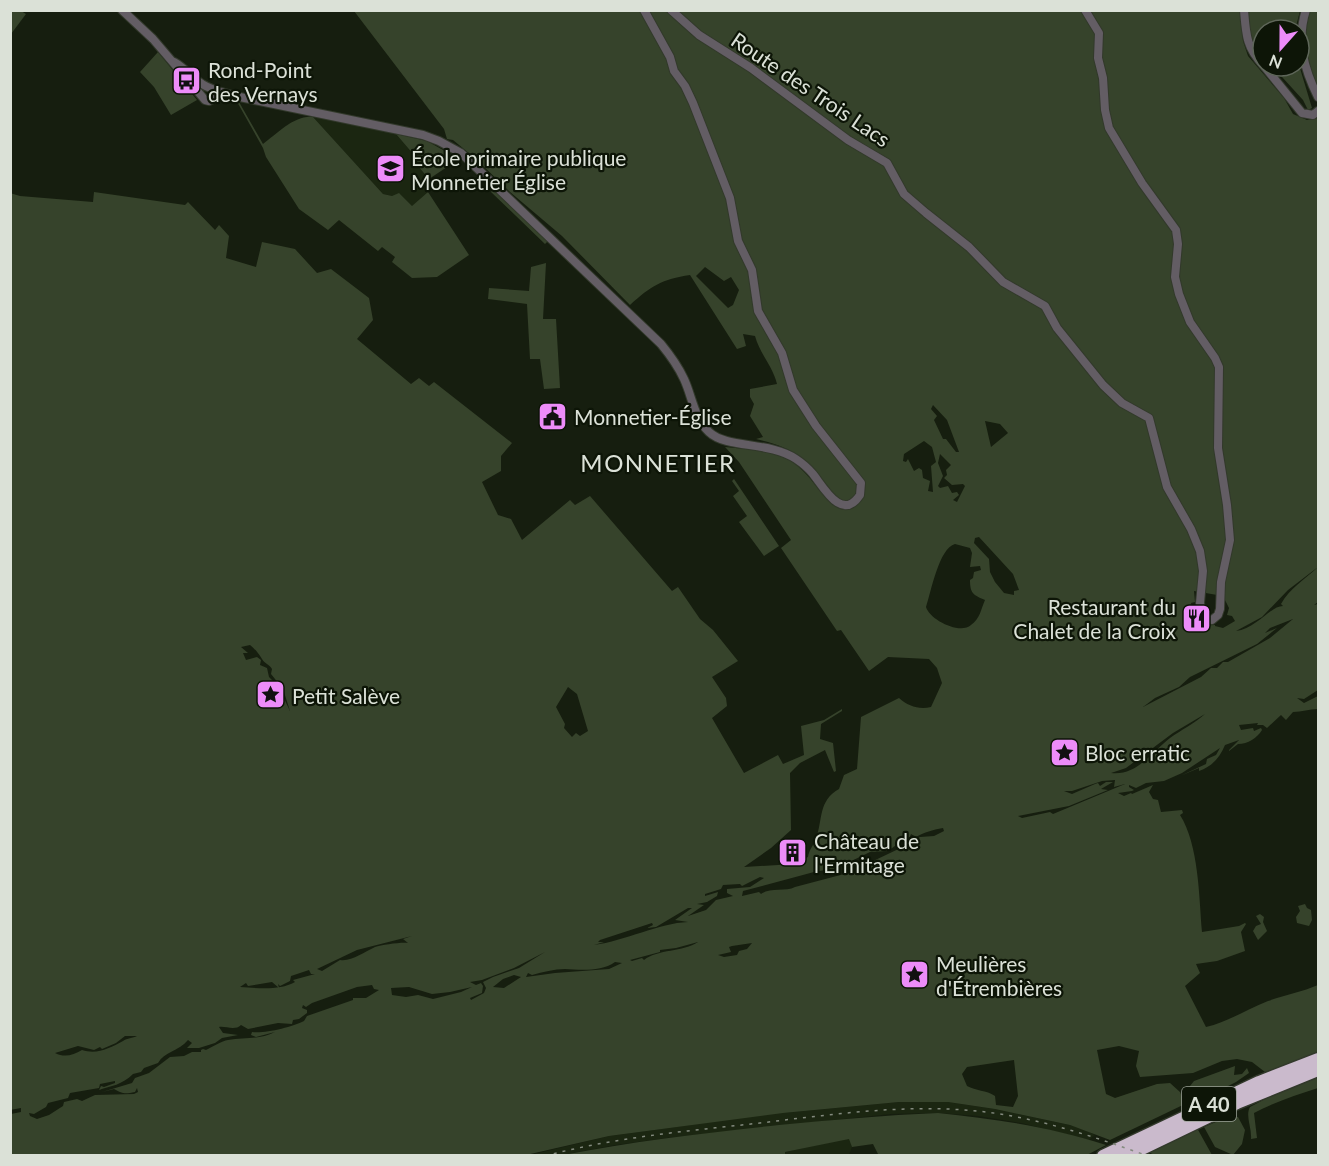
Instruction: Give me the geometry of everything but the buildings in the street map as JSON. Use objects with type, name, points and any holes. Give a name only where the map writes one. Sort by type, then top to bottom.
[{"type":"highway","name":"A 40","points":[[1103,1155],[1259,1082],[1318,1059]]},
{"type":"highway","name":"A 40","points":[[1127,1155],[1255,1095],[1318,1070]]},
{"type":"street","points":[[122,10],[153,39],[202,96],[208,101],[213,92]]},
{"type":"street","points":[[202,96],[203,91],[213,92],[423,135],[461,153],[661,344],[682,376],[694,409],[709,432],[721,439],[768,447],[794,458],[808,469],[829,497],[837,503],[851,503],[860,495],[859,480],[816,426],[790,383],[782,353],[762,320],[756,301],[752,270],[737,236],[730,198],[708,141],[685,86],[674,71],[670,57],[644,10]]},
{"type":"street","name":"Route des Trois Lacs","points":[[671,10],[699,35],[751,68],[848,140],[887,163],[904,194],[969,247],[1003,282],[1046,308],[1057,328],[1103,385],[1122,403],[1149,418],[1167,487],[1186,518],[1198,545],[1203,572],[1200,593],[1201,611],[1204,617],[1212,620],[1218,615],[1220,609],[1221,582],[1230,532],[1218,448],[1219,367],[1190,322],[1179,294],[1175,277],[1178,244],[1175,227],[1142,183],[1109,128],[1103,78],[1098,58],[1099,33],[1085,10]]},
{"type":"street","points":[[1244,10],[1247,42],[1251,50]]},
{"type":"street","points":[[1306,10],[1300,42],[1309,76],[1318,97]]},
{"type":"street","points":[[174,62],[213,92]]},
{"type":"street","points":[[1273,78],[1302,113],[1313,115],[1318,111]]},
{"type":"shaded area","points":[[11,10],[26,14],[11,34]]},
{"type":"shaded area","points":[[354,11],[1240,11],[1243,41],[1251,60],[1251,78],[1267,78],[1284,98],[1293,114],[1307,120],[1318,118],[1318,567],[1318,602],[1314,605],[1318,604],[1318,690],[1304,699],[1297,698],[1304,703],[1318,696],[1318,709],[1293,712],[1286,720],[1281,715],[1267,728],[1257,725],[1258,723],[1239,725],[1241,730],[1253,728],[1254,731],[1261,728],[1262,730],[1252,740],[1238,744],[1229,751],[1239,740],[1225,745],[1215,761],[1204,769],[1199,771],[1199,768],[1180,776],[1206,764],[1207,759],[1216,755],[1220,748],[1182,773],[1164,781],[1146,783],[1136,788],[1129,785],[1134,790],[1118,793],[1124,796],[1153,785],[1149,792],[1153,799],[1158,800],[1161,812],[1182,810],[1183,813],[1180,815],[1195,856],[1202,932],[1246,924],[1241,932],[1245,951],[1217,961],[1196,964],[1200,973],[1185,986],[1206,1027],[1268,1001],[1318,985],[1318,1053],[1265,1072],[1252,1062],[1237,1059],[1222,1061],[1193,1073],[1140,1077],[1136,1066],[1139,1051],[1119,1046],[1097,1050],[1106,1094],[1115,1098],[1157,1084],[1170,1083],[1180,1092],[1185,1104],[1110,1140],[1070,1125],[995,1109],[948,1102],[899,1102],[783,1113],[609,1136],[526,1155],[11,1155],[11,1114],[21,1112],[21,1108],[10,1110],[10,193],[20,196],[93,202],[94,192],[185,205],[188,202],[215,230],[219,225],[229,236],[226,258],[256,267],[262,242],[295,249],[317,273],[331,269],[369,298],[373,320],[357,339],[411,384],[419,378],[429,386],[434,382],[512,443],[501,456],[501,471],[482,482],[498,515],[511,519],[522,540],[570,500],[575,505],[590,496],[672,591],[678,587],[700,619],[713,630],[738,661],[712,677],[726,698],[727,706],[712,718],[744,773],[778,755],[783,764],[804,755],[801,726],[824,720],[842,709],[821,724],[820,739],[833,743],[836,771],[834,772],[825,750],[800,763],[790,773],[791,830],[744,867],[794,864],[808,857],[816,839],[824,805],[839,789],[844,775],[857,769],[861,717],[899,698],[914,707],[931,707],[942,683],[937,668],[929,659],[888,657],[869,671],[841,630],[837,631],[781,548],[791,540],[739,462],[725,447],[756,450],[757,448],[777,453],[800,468],[819,490],[830,489],[799,456],[780,446],[756,439],[763,437],[750,416],[754,404],[750,397],[750,389],[777,384],[755,336],[743,334],[746,346],[737,349],[690,275],[657,284],[630,305],[562,236],[510,192],[476,159],[453,140],[447,139],[444,129]],"holes":[[[705,267],[724,281],[731,277],[739,290],[733,305],[728,308],[696,276]],[[933,405],[947,420],[959,452],[956,452],[946,439],[943,439],[934,420],[937,416],[931,409]],[[985,421],[1000,424],[1008,433],[991,447]],[[924,441],[932,447],[936,462],[931,466],[933,492],[928,491],[930,481],[923,478],[922,470],[919,468],[914,471],[908,459],[906,462],[903,461],[904,454]],[[940,454],[951,465],[946,470],[947,475],[944,478],[952,485],[963,484],[965,486],[957,502],[953,500],[959,495],[957,492],[952,493],[948,486],[940,488],[938,486],[943,476],[938,463]],[[979,537],[1013,574],[1019,590],[1014,591],[1014,595],[1004,593],[995,582],[990,572],[989,559],[974,543],[975,538]],[[955,544],[970,548],[972,553],[970,567],[980,566],[981,570],[974,572],[970,580],[971,588],[975,595],[985,600],[974,623],[966,628],[946,625],[933,617],[926,607],[944,553]],[[1318,567],[1298,584],[1281,604],[1283,606],[1250,626],[1236,631],[1262,617],[1288,590]],[[1194,591],[1223,596],[1229,608],[1227,615],[1232,616],[1235,621],[1223,628],[1215,625],[1192,626],[1191,622],[1195,621],[1191,603],[1195,602]],[[1293,619],[1270,638],[1228,662],[1223,662],[1217,668],[1211,668],[1201,677],[1143,707],[1155,698],[1179,687],[1190,677],[1257,644],[1277,628],[1265,633],[1270,628]],[[250,645],[270,666],[271,674],[283,689],[290,711],[279,688],[275,687],[275,683],[269,677],[267,668],[260,665],[261,660],[257,657],[246,660],[243,653],[248,653],[241,647]],[[568,687],[577,694],[588,731],[580,736],[576,733],[572,737],[564,728],[565,724],[556,707]],[[1205,714],[1170,738],[1144,762],[1129,771],[1111,773],[1126,768],[1173,733]],[[1115,780],[1114,787],[1125,784],[1053,814],[1050,812],[1022,818],[1018,816],[1069,806],[1108,790],[1101,789],[1113,782],[1106,782],[1100,786],[1098,783],[1072,794],[1064,791],[1072,791],[1102,781]],[[943,828],[944,831],[934,836],[920,837],[848,873],[791,888],[742,896],[743,891],[837,868],[870,852],[888,851],[899,843],[901,838],[909,839],[911,834],[916,837]],[[760,877],[764,878],[750,887],[727,889],[727,893],[733,896],[716,900],[706,910],[688,916],[704,905],[697,904],[707,902],[717,896],[718,892],[705,896],[705,894],[721,889],[723,885],[740,884],[742,886]],[[688,908],[692,908],[675,920],[688,922],[665,925],[594,945],[604,942],[598,942],[600,940],[652,923],[653,925],[647,928],[656,927]],[[412,936],[403,939],[408,943],[378,946],[353,958],[340,960],[322,971],[317,969],[357,950]],[[698,942],[656,954],[644,960],[642,958],[630,960],[660,952],[660,950]],[[752,943],[747,949],[739,951],[737,955],[724,957],[718,955],[731,952],[729,947]],[[545,952],[519,968],[483,982],[486,988],[484,993],[471,1000],[470,998],[482,993],[483,986],[481,983],[476,985],[470,982],[514,968]],[[615,962],[622,963],[609,969],[526,977],[528,973],[532,975],[565,969],[590,970]],[[309,970],[311,974],[315,974],[293,980],[295,982],[282,987],[279,987],[278,984],[280,986],[290,981],[291,976]],[[514,975],[521,977],[504,988],[493,987],[503,979]],[[272,982],[278,987],[240,987],[246,983],[248,986]],[[372,985],[374,989],[379,990],[366,998],[353,998],[353,1000],[307,1016],[304,1021],[292,1026],[271,1031],[252,1032],[251,1035],[256,1037],[275,1032],[269,1035],[258,1037],[228,1040],[206,1050],[203,1049],[201,1052],[170,1057],[149,1073],[135,1078],[132,1083],[102,1092],[114,1089],[122,1093],[129,1093],[135,1092],[137,1088],[138,1092],[134,1094],[95,1095],[82,1101],[77,1099],[64,1102],[63,1106],[49,1115],[37,1119],[30,1116],[29,1113],[34,1114],[46,1107],[48,1103],[68,1098],[70,1093],[99,1088],[100,1084],[115,1081],[104,1087],[101,1086],[99,1090],[121,1083],[144,1068],[158,1063],[164,1056],[188,1040],[192,1043],[187,1048],[199,1048],[222,1038],[238,1035],[223,1033],[219,1027],[233,1028],[241,1025],[248,1029],[278,1023],[292,1024],[293,1020],[307,1013],[307,1010],[302,1008],[303,1005],[306,1007],[357,987]],[[409,987],[432,994],[472,987],[433,999],[418,995],[406,997],[392,995],[391,988]],[[125,1036],[137,1036],[98,1051],[82,1050],[66,1056],[55,1053],[78,1046],[94,1050],[100,1047],[102,1049],[116,1043]],[[1014,1060],[1018,1096],[1013,1107],[996,1105],[995,1096],[967,1086],[962,1074],[967,1067]]]},
{"type":"shaded area","points":[[1247,11],[1300,11],[1298,18],[1251,18],[1251,34]]},
{"type":"shaded area","points":[[1310,11],[1318,11],[1318,87],[1311,70],[1311,18],[1309,18]]},
{"type":"shaded area","points":[[158,52],[197,100],[171,115],[154,87],[140,72]]},
{"type":"shaded area","points":[[1283,78],[1303,78],[1312,108],[1308,110],[1303,100]]},
{"type":"shaded area","points":[[236,100],[263,144],[293,122],[313,117],[383,194],[392,196],[399,193],[412,206],[428,192],[469,255],[437,277],[412,278],[392,262],[395,257],[382,247],[378,251],[339,220],[328,230],[299,209],[266,157]]},
{"type":"shaded area","name":"École primaire publique Monnetier Église","points":[[313,117],[396,134],[414,155],[411,158],[429,179],[423,184],[428,192],[412,207],[392,196],[383,194]]},
{"type":"shaded area","points":[[396,134],[427,141],[459,159],[429,179],[411,158],[414,155]]},
{"type":"shaded area","points":[[493,189],[548,241],[545,244],[491,192]]},
{"type":"shaded area","points":[[546,263],[543,319],[556,319],[560,388],[544,389],[540,359],[530,359],[527,304],[488,299],[489,288],[529,291],[531,267]]},
{"type":"shaded area","points":[[734,479],[779,546],[764,556],[739,522],[747,516],[733,496],[739,491],[732,481]]},
{"type":"shaded area","points":[[1305,904],[1311,910],[1312,920],[1309,926],[1297,923],[1296,917],[1300,911],[1298,906]]},
{"type":"shaded area","points":[[1260,914],[1264,917],[1263,922],[1267,931],[1258,940],[1253,931],[1261,924],[1256,916]]},
{"type":"shaded area","points":[[1235,1066],[1234,1075],[1242,1074],[1247,1068],[1249,1073],[1193,1104],[1186,1091],[1194,1081]]},
{"type":"shaded area","points":[[1318,1077],[1318,1088],[1254,1113],[1257,1138],[1251,1139],[1248,1114],[1250,1107],[1278,1092]]},
{"type":"shaded area","points":[[899,1102],[948,1102],[995,1109],[1070,1125],[1095,1135],[1089,1140],[1021,1123],[978,1116],[938,1113],[891,1114],[667,1138],[563,1155],[526,1156],[609,1136],[691,1125],[748,1108],[783,1113]]},
{"type":"shaded area","points":[[938,1113],[1023,1124],[1106,1145],[1085,1156],[879,1156],[873,1144],[852,1147],[849,1139],[785,1152],[785,1155],[563,1155],[643,1141],[752,1128]]},
{"type":"shaded area","points":[[1230,1116],[1238,1117],[1245,1130],[1242,1144],[1233,1155],[1215,1147],[1204,1127]]},
{"type":"shaded area","points":[[1197,1128],[1212,1155],[1157,1156],[1148,1152]]},
{"type":"shaded area","points":[[850,1138],[852,1147],[849,1155],[785,1155],[785,1152]]},
{"type":"railway","points":[[545,1156],[625,1139],[845,1113],[901,1109],[958,1110],[1007,1115],[1048,1124],[1148,1156]]},
{"type":"place","name":"Rond-Point des Vernays","points":[[187,81]]},
{"type":"place","name":"École primaire publique Monnetier Église","points":[[390,169]]},
{"type":"place","name":"Monnetier-Église","points":[[553,416]]},
{"type":"place","name":"Restaurant du Chalet de la Croix","points":[[1197,618]]},
{"type":"place","name":"Petit Salève","points":[[271,695]]},
{"type":"place","name":"Bloc erratic","points":[[1064,752]]},
{"type":"place","name":"Château de l'Ermitage","points":[[793,852]]},
{"type":"place","name":"Meulières d'Étrembières","points":[[915,975]]},
{"type":"district","name":"MONNETIER","points":[[658,462]]}]
